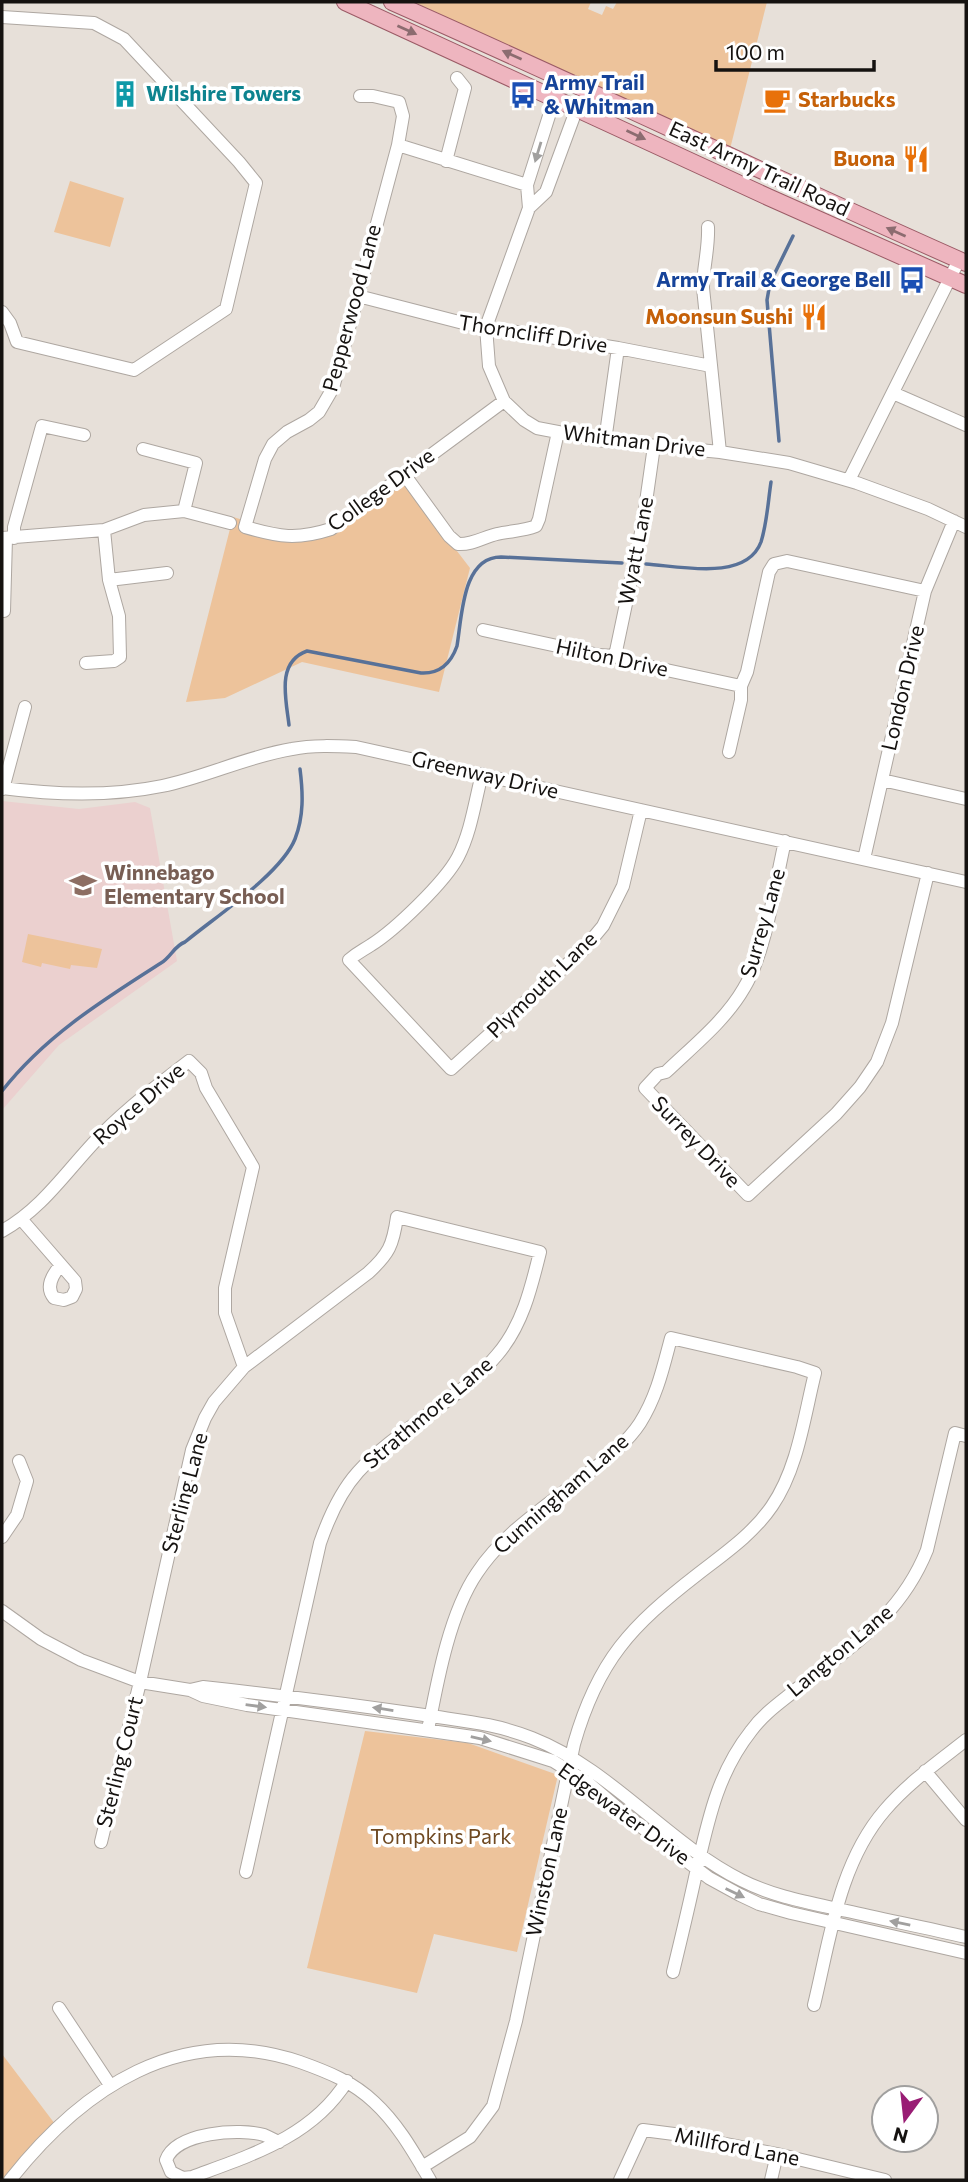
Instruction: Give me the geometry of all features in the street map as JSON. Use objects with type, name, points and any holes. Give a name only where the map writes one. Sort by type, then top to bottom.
[{"type":"main road","name":"East Army Trail Road","points":[[345,2],[966,285]]},
{"type":"main road","name":"East Army Trail Road","points":[[392,2],[573,82],[777,179],[962,262]]},
{"type":"street","points":[[2,17],[94,23],[124,39],[256,183],[226,309],[134,370],[17,342],[10,323],[2,312]]},
{"type":"street","points":[[446,162],[465,88],[457,78]]},
{"type":"street","name":"Pepperwood Lane","points":[[245,527],[265,459],[273,444],[287,432],[309,420],[328,400],[358,296],[398,145],[403,116],[399,102],[360,96]]},
{"type":"street","name":"Whitman Drive","points":[[555,97],[527,186],[529,208],[486,327],[489,366],[504,401],[537,428],[605,441],[720,452],[789,463],[849,480],[966,527]]},
{"type":"street","name":"Whitman Drive","points":[[529,208],[546,192],[577,108]]},
{"type":"street","points":[[398,145],[527,186]]},
{"type":"street","points":[[708,228],[709,246],[703,276],[720,452]]},
{"type":"street","points":[[849,480],[950,277],[962,262]]},
{"type":"street","name":"Thorncliff Drive","points":[[358,296],[467,324],[711,366]]},
{"type":"street","points":[[605,441],[618,348]]},
{"type":"street","points":[[892,393],[966,425]]},
{"type":"street","name":"College Drive","points":[[245,527],[282,537],[310,536],[331,529],[504,401]]},
{"type":"street","points":[[2,611],[7,538],[14,527],[42,426],[84,435]]},
{"type":"street","points":[[404,474],[449,536],[458,544],[498,533],[524,530],[536,526],[540,519],[558,432]]},
{"type":"street","name":"Wyatt Lane","points":[[615,656],[643,523],[654,446]]},
{"type":"street","points":[[143,449],[195,463],[184,511]]},
{"type":"street","points":[[7,538],[104,530],[144,515],[184,511],[230,523]]},
{"type":"street","name":"London Drive","points":[[864,859],[925,591],[954,521]]},
{"type":"street","points":[[86,663],[114,661],[120,657],[119,616],[110,580],[104,530]]},
{"type":"street","points":[[729,752],[741,700],[741,686],[747,672],[769,572],[774,564],[787,561],[925,591]]},
{"type":"street","points":[[110,580],[167,573]]},
{"type":"street","name":"Hilton Drive","points":[[483,630],[599,655],[615,656],[629,662],[741,686]]},
{"type":"street","points":[[2,788],[25,706]]},
{"type":"street","name":"Greenway Drive","points":[[2,788],[68,795],[137,791],[197,778],[290,749],[356,747],[966,882]]},
{"type":"street","name":"Plymouth Lane","points":[[482,774],[464,843],[447,873],[404,916],[370,946],[361,949],[349,960],[451,1069],[583,950],[603,926],[623,886],[641,810]]},
{"type":"street","points":[[882,780],[966,799]]},
{"type":"street","name":"Surrey Lane","points":[[645,1088],[658,1074],[666,1072],[719,1021],[745,987],[759,952],[785,841]]},
{"type":"street","name":"Surrey Drive","points":[[645,1088],[748,1195],[844,1106],[877,1062],[892,1023],[928,873]]},
{"type":"street","name":"Royce Drive","points":[[2,1231],[22,1220],[130,1107],[189,1061],[201,1073],[206,1088],[253,1167],[224,1302],[225,1314],[244,1367]]},
{"type":"street","name":"Strathmore Lane","points":[[246,1872],[320,1542],[339,1499],[370,1460],[471,1381],[499,1354],[522,1315],[540,1252],[397,1217]]},
{"type":"street","name":"Sterling Lane","points":[[139,1682],[192,1450],[214,1402],[244,1367],[384,1258],[393,1240],[397,1217]]},
{"type":"street","points":[[22,1220],[61,1265]]},
{"type":"street","name":"Winston Lane","points":[[422,2167],[470,2137],[493,2106],[516,2021],[570,1765],[584,1711],[606,1667],[621,1644],[655,1608],[756,1527],[775,1501],[792,1465],[815,1373],[671,1338]]},
{"type":"street","name":"Cunningham Lane","points":[[428,1730],[455,1618],[476,1575],[509,1536],[601,1463],[635,1429],[652,1401],[671,1338]]},
{"type":"street","name":"Langton Lane","points":[[673,1972],[708,1816],[727,1766],[768,1711],[867,1634],[887,1616],[909,1586],[927,1550],[961,1435]]},
{"type":"street","points":[[2,1537],[17,1515],[27,1481],[19,1461]]},
{"type":"street","name":"Edgewater Drive","points":[[3,1614],[41,1639],[81,1660],[139,1682],[282,1710],[480,1738],[570,1765]]},
{"type":"street","name":"Sterling Court","points":[[101,1842],[139,1682]]},
{"type":"street","name":"Edgewater Drive","points":[[190,1690],[203,1687],[286,1696],[431,1717],[478,1721],[514,1731],[535,1739],[570,1765],[623,1794],[699,1861],[723,1887],[759,1904],[966,1953]]},
{"type":"street","points":[[814,2005],[849,1871],[866,1836],[886,1809],[925,1772],[966,1740]]},
{"type":"street","points":[[925,1772],[966,1820]]},
{"type":"street","name":"Edgewater Drive","points":[[699,1861],[768,1892],[966,1937]]},
{"type":"street","points":[[59,2008],[110,2085]]},
{"type":"street","points":[[10,2180],[57,2128],[83,2104],[110,2085],[152,2064],[222,2051],[261,2053],[289,2059],[347,2081],[385,2113],[430,2180]]},
{"type":"street","points":[[279,2142],[265,2135],[251,2133],[214,2134],[173,2148],[166,2160],[177,2176],[192,2177],[279,2142],[299,2132],[325,2111],[347,2081]]},
{"type":"street","name":"Millford Lane","points":[[620,2180],[642,2127],[777,2154],[885,2180]]},
{"type":"street","points":[[771,2180],[777,2154]]},
{"type":"shaded area","name":"Winnebago Elementary School","points":[[2,801],[79,809],[135,802],[150,808],[177,961],[59,1045],[2,1110]]},
{"type":"green space","points":[[414,2],[591,2],[588,9],[602,15],[606,6],[613,9],[617,2],[767,2],[730,149]]},
{"type":"green space","points":[[70,181],[124,198],[110,247],[54,232]]},
{"type":"green space","points":[[397,473],[470,568],[439,692],[302,662],[225,698],[186,702],[233,517],[284,532],[329,527]]},
{"type":"green space","points":[[28,934],[102,949],[97,968],[71,965],[70,969],[42,963],[41,967],[22,962]]},
{"type":"green space","name":"Tompkins Park","points":[[365,1731],[468,1743],[558,1775],[517,1952],[434,1934],[417,1993],[307,1968]]},
{"type":"green space","points":[[2,2054],[55,2124],[5,2180],[2,2180]]},
{"type":"waterway","points":[[779,441],[767,300],[770,283],[793,236]]},
{"type":"waterway","points":[[646,564],[710,569],[741,563],[753,555],[761,542],[771,482]]},
{"type":"waterway","points":[[289,725],[285,693],[287,672],[297,656],[307,651],[421,673],[434,672],[444,666],[452,658],[457,646],[463,605],[471,578],[478,567],[488,560],[501,557],[622,563]]},
{"type":"waterway","points":[[2,1091],[56,1036],[164,961],[178,946],[246,894],[276,866],[295,839],[300,822],[300,769]]},
{"type":"place","name":"Wilshire Towers","points":[[125,94]]},
{"type":"place","name":"Army Trail & Whitman","points":[[523,95]]},
{"type":"place","name":"Starbucks","points":[[777,100]]},
{"type":"place","name":"Buona","points":[[916,159]]},
{"type":"place","name":"Army Trail & George Bell","points":[[912,280]]},
{"type":"place","name":"Moonsun Sushi","points":[[814,317]]},
{"type":"place","name":"Winnebago Elementary School","points":[[83,885]]}]
